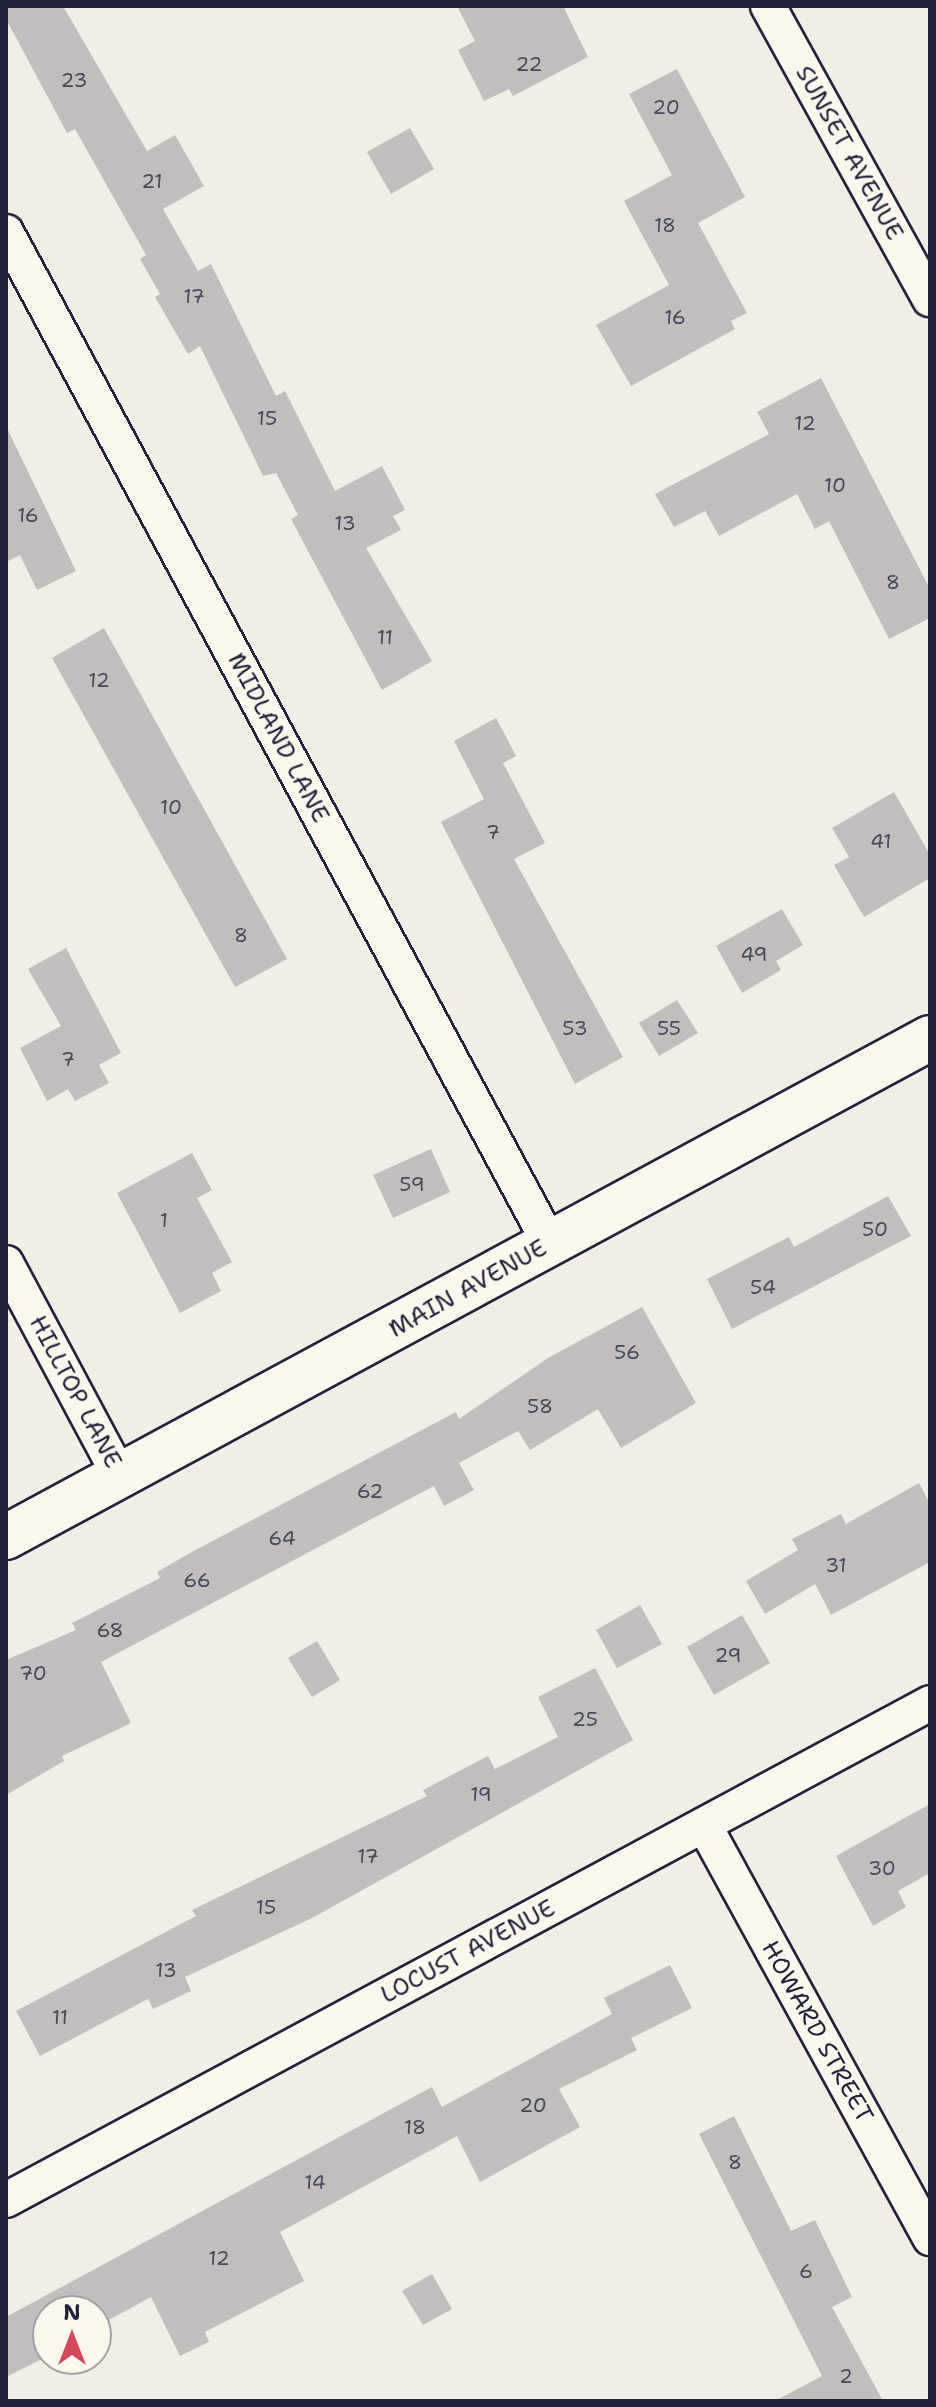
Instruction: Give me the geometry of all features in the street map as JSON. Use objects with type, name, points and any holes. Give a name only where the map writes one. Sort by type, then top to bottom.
[{"type":"street","name":"SUNSET AVENUE","points":[[768,6],[930,299]]},
{"type":"street","name":"MIDLAND LANE","points":[[6,232],[550,1244]]},
{"type":"street","name":"MAIN AVENUE","points":[[6,1537],[121,1478],[930,1038]]},
{"type":"street","name":"HILLTOP LANE","points":[[6,1263],[121,1478]]},
{"type":"street","name":"LOCUST AVENUE","points":[[6,2200],[930,1703]]},
{"type":"street","name":"HOWARD STREET","points":[[704,1825],[930,2238]]},
{"type":"building","points":[[6,6],[63,6],[147,151],[175,135],[204,186],[163,209],[198,271],[211,264],[276,396],[285,391],[335,491],[382,466],[405,510],[393,516],[401,530],[366,548],[432,661],[382,690],[291,519],[298,515],[276,473],[263,476],[200,346],[188,354],[155,297],[160,294],[140,259],[146,255],[75,129],[67,133],[6,19]]},
{"type":"building","points":[[457,6],[563,6],[588,57],[513,96],[509,89],[484,101],[458,50],[475,41]]},
{"type":"building","points":[[677,69],[745,197],[698,223],[747,313],[731,321],[735,329],[631,386],[596,325],[669,285],[624,201],[672,175],[629,94]]},
{"type":"building","points":[[410,128],[434,169],[391,194],[367,152]]},
{"type":"building","points":[[821,378],[930,589],[930,618],[889,639],[829,521],[815,529],[797,494],[719,536],[705,511],[674,527],[655,494],[769,434],[757,412]]},
{"type":"building","points":[[6,426],[76,571],[37,590],[20,555],[6,562]]},
{"type":"building","points":[[104,628],[287,959],[235,987],[52,658]]},
{"type":"building","points":[[496,718],[516,756],[503,763],[545,843],[514,859],[623,1057],[575,1084],[441,822],[484,799],[454,741]]},
{"type":"building","points":[[894,792],[930,855],[930,878],[864,917],[834,865],[849,857],[832,828]]},
{"type":"building","points":[[782,909],[803,945],[776,961],[781,970],[742,993],[716,946]]},
{"type":"building","points":[[66,948],[121,1053],[99,1065],[109,1083],[75,1101],[68,1089],[47,1101],[20,1048],[61,1026],[28,969]]},
{"type":"building","points":[[677,1000],[698,1033],[659,1056],[639,1023]]},
{"type":"building","points":[[431,1149],[450,1192],[393,1218],[373,1175]]},
{"type":"building","points":[[192,1153],[212,1190],[197,1198],[232,1262],[212,1273],[221,1291],[180,1313],[117,1193]]},
{"type":"building","points":[[888,1196],[911,1236],[732,1329],[707,1279],[789,1237],[794,1247]]},
{"type":"building","points":[[642,1307],[696,1403],[621,1448],[598,1409],[530,1450],[518,1431],[459,1463],[474,1490],[444,1506],[434,1486],[101,1662],[131,1723],[62,1756],[64,1761],[6,1795],[6,1660],[76,1630],[72,1623],[160,1578],[157,1572],[190,1553],[456,1412],[459,1419],[548,1358]]},
{"type":"building","points":[[919,1483],[930,1504],[930,1562],[831,1615],[815,1584],[765,1614],[746,1581],[798,1550],[792,1539],[841,1514],[846,1524]]},
{"type":"building","points":[[640,1605],[662,1644],[617,1668],[596,1630]]},
{"type":"building","points":[[742,1615],[770,1663],[714,1695],[687,1647]]},
{"type":"building","points":[[317,1641],[340,1680],[312,1697],[288,1658]]},
{"type":"building","points":[[595,1668],[633,1740],[312,1918],[185,1977],[191,1991],[153,2009],[148,1999],[40,2056],[16,2011],[196,1916],[192,1910],[427,1796],[423,1790],[488,1756],[495,1769],[558,1737],[538,1697]]},
{"type":"building","points":[[930,1804],[930,1873],[898,1891],[906,1907],[873,1926],[836,1856]]},
{"type":"building","points":[[670,1965],[692,2008],[631,2038],[637,2050],[559,2089],[580,2127],[480,2182],[457,2136],[280,2232],[304,2281],[205,2332],[209,2342],[180,2356],[151,2297],[112,2318],[112,2295],[47,2295],[432,2087],[442,2107],[612,2014],[604,1998]]},
{"type":"building","points":[[734,2116],[791,2231],[815,2220],[852,2297],[832,2307],[883,2401],[775,2401],[822,2376],[699,2134]]},
{"type":"building","points":[[432,2274],[452,2309],[423,2325],[402,2291]]},
{"type":"building","points":[[32,2303],[32,2364],[6,2377],[6,2317]]}]
